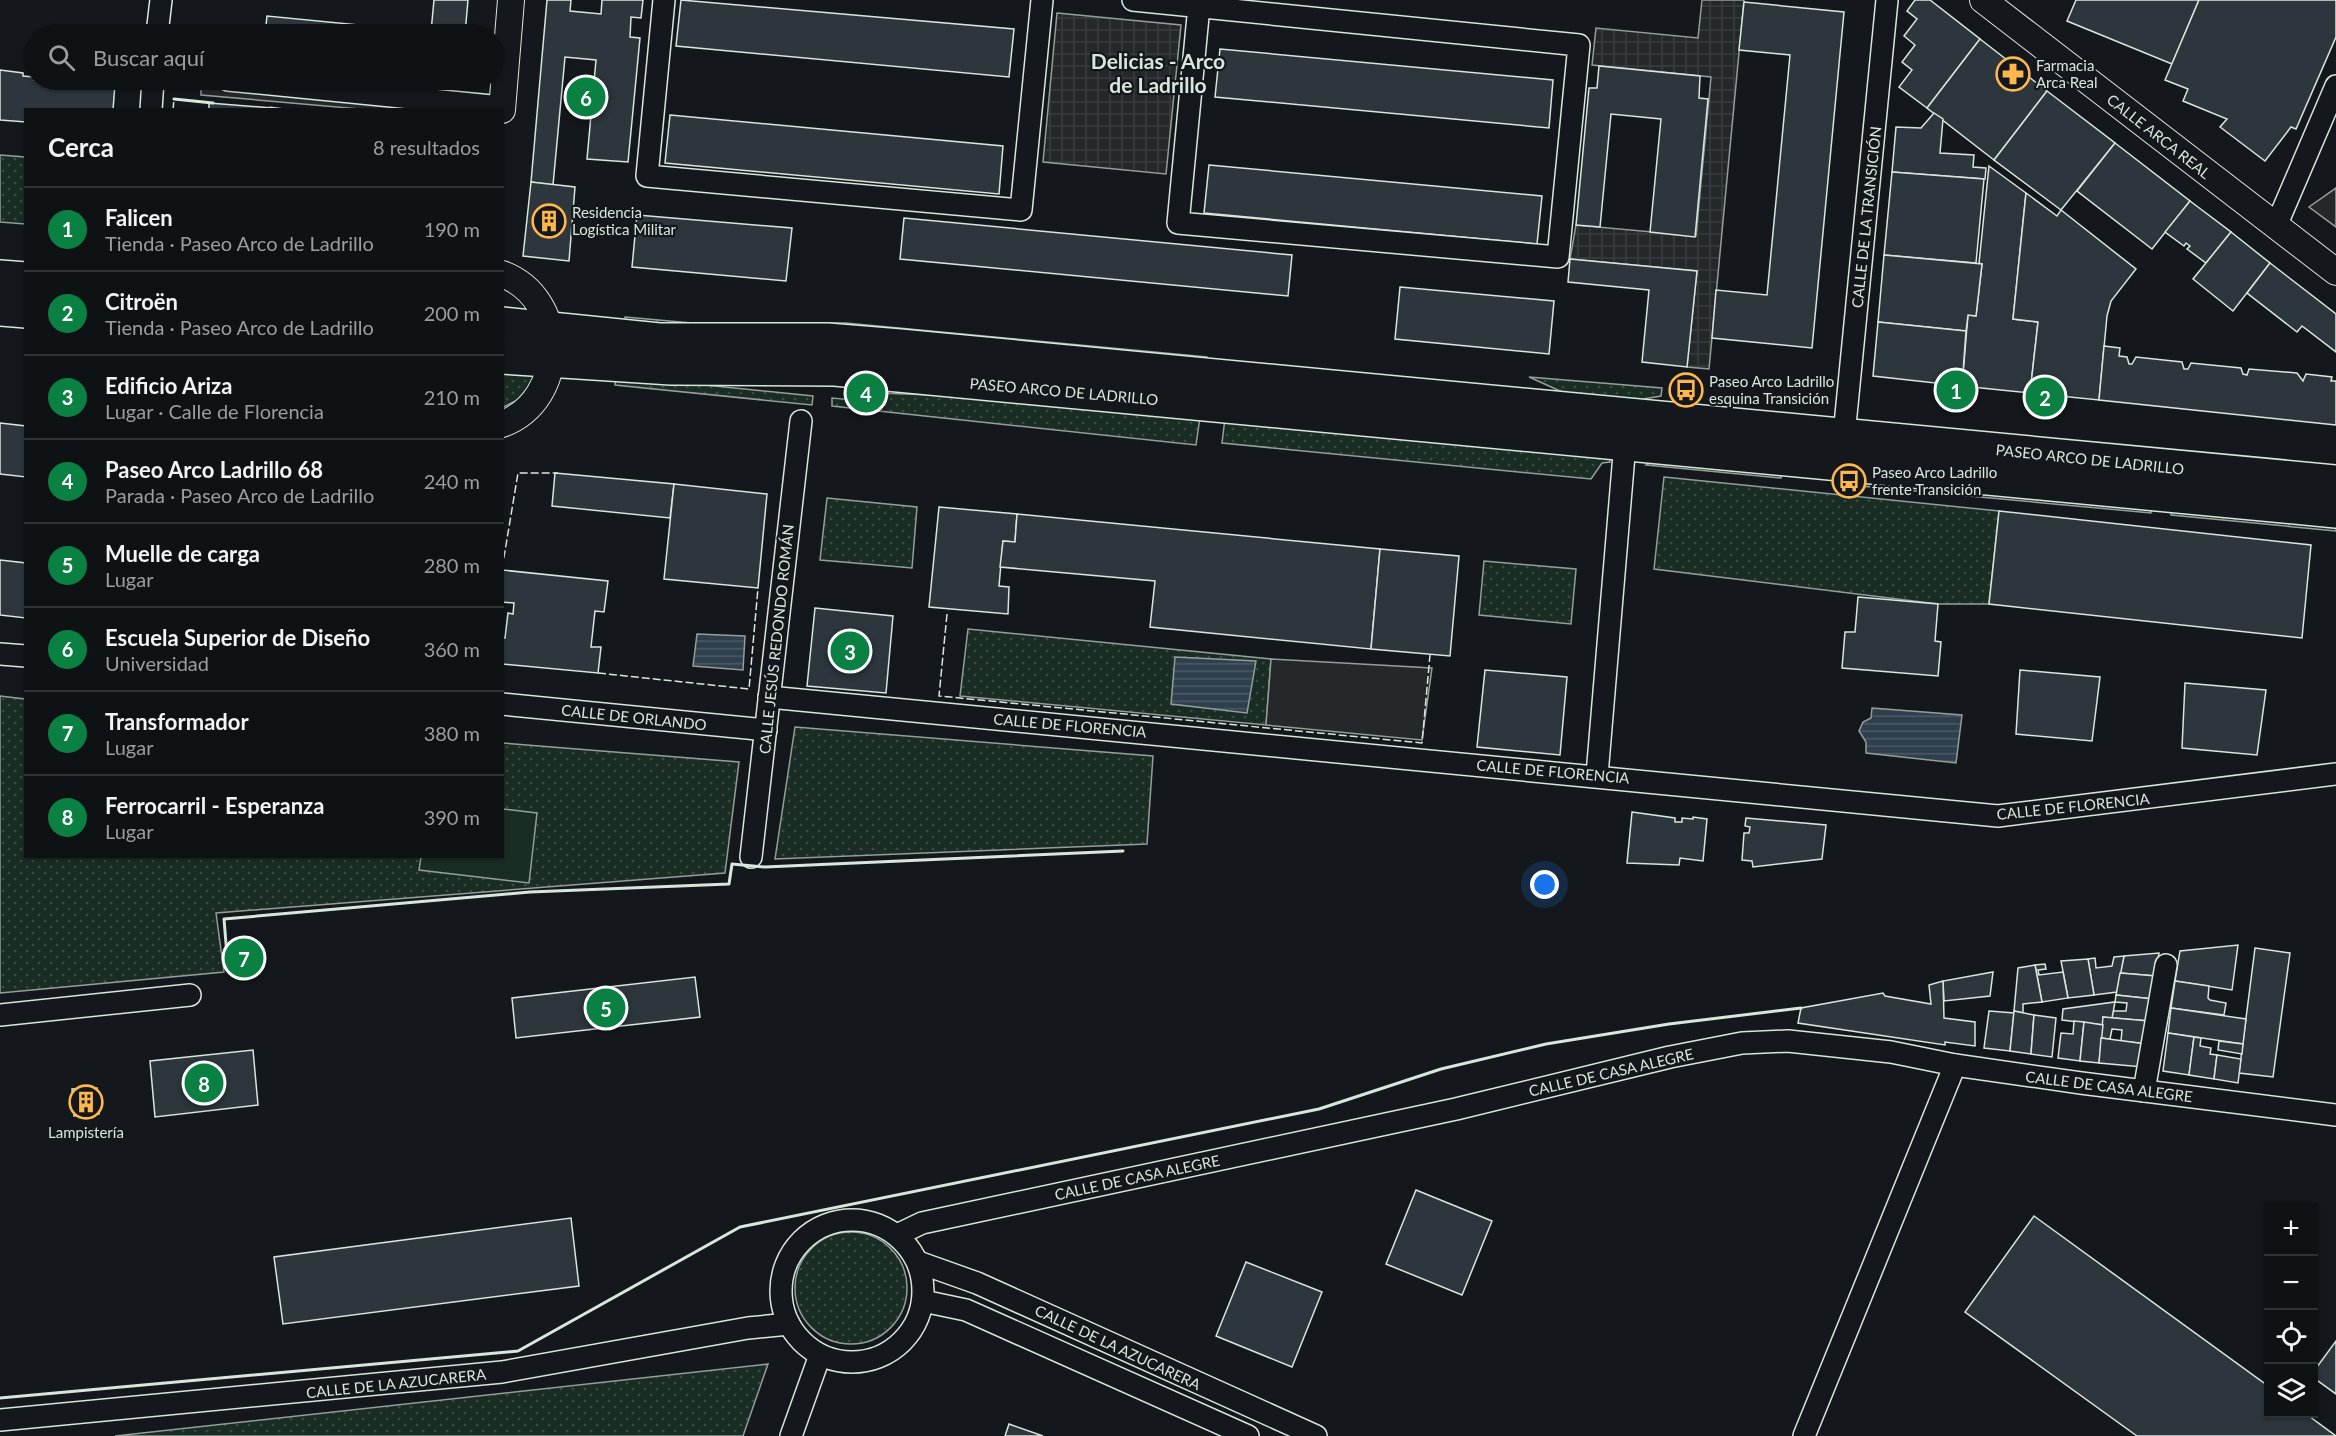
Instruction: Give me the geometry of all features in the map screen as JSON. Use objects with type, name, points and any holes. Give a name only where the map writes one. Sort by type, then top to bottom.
[{"type":"main road","points":[[0,277],[24,279]]},
{"type":"main road","points":[[0,309],[24,311]]},
{"type":"main road","name":"PASEO ARCO DE LADRILLO","points":[[504,324],[550,327],[659,340],[827,340],[900,346],[2336,482]]},
{"type":"main road","name":"PASEO ARCO DE LADRILLO","points":[[504,357],[671,368],[835,369],[1883,466],[2336,511]]},
{"type":"street","points":[[158,24],[161,0]]},
{"type":"street","points":[[504,84],[511,0]]},
{"type":"street","points":[[664,0],[647,176],[1021,210],[1042,0]]},
{"type":"street","points":[[1133,0],[1199,6],[1242,5],[1579,45],[1558,257],[1178,223],[1199,6]]},
{"type":"street","name":"CALLE DE LA TRANSICIÓN","points":[[1844,435],[1887,0]]},
{"type":"street","name":"CALLE ARCA REAL","points":[[1983,0],[2336,272]]},
{"type":"street","points":[[2276,226],[2336,86]]},
{"type":"street","points":[[151,108],[152,90]]},
{"type":"street","points":[[326,90],[502,108],[504,90]]},
{"type":"street","points":[[504,423],[524,411],[537,397],[547,381],[552,362],[550,327],[543,309],[532,294],[505,270]]},
{"type":"street","points":[[1597,775],[1625,443],[1598,412]]},
{"type":"street","name":"CALLE JESÚS REDONDO ROMÁN","points":[[751,857],[801,421]]},
{"type":"street","points":[[1844,435],[1883,466]]},
{"type":"street","points":[[0,654],[24,656]]},
{"type":"street","name":"CALLE DE FLORENCIA","points":[[769,697],[1597,775],[1998,816],[2336,774]]},
{"type":"street","name":"CALLE DE ORLANDO","points":[[504,704],[766,730]]},
{"type":"street","points":[[2144,1091],[2166,965]]},
{"type":"street","points":[[0,1016],[190,995]]},
{"type":"street","name":"CALLE DE CASA ALEGRE","points":[[897,1235],[922,1223],[1456,1109],[1670,1057],[1742,1043],[1788,1041],[1891,1052],[1955,1065],[2336,1114]]},
{"type":"street","points":[[1804,1436],[1955,1065]]},
{"type":"street","points":[[856,1220],[878,1224],[897,1235],[918,1262],[922,1274],[923,1300],[917,1322],[904,1341],[885,1354],[864,1362],[842,1362],[820,1355],[797,1337],[789,1324],[782,1300],[786,1266],[797,1246],[813,1231],[834,1222],[856,1220]]},
{"type":"street","name":"CALLE DE LA AZUCARERA","points":[[918,1262],[977,1283],[1316,1436]]},
{"type":"street","name":"CALLE DE LA AZUCARERA","points":[[923,1300],[966,1310],[1248,1436]]},
{"type":"street","name":"CALLE DE LA AZUCARERA","points":[[0,1420],[502,1372],[748,1328],[789,1324]]},
{"type":"street","points":[[791,1436],[820,1355]]},
{"type":"green space","points":[[0,155],[24,157],[24,224],[0,222]]},
{"type":"green space","points":[[625,317],[692,323],[846,323],[1207,357],[1207,363],[625,324]]},
{"type":"green space","points":[[504,369],[529,372],[535,379],[518,400],[504,407]]},
{"type":"green space","points":[[616,376],[813,396],[812,405],[615,385]]},
{"type":"green space","points":[[1529,377],[1662,388],[1661,396],[1619,403],[1580,400]]},
{"type":"green space","points":[[879,393],[1011,398],[1200,417],[1196,445],[832,406],[832,398],[876,402]]},
{"type":"green space","points":[[1225,418],[1609,454],[1610,462],[1602,463],[1591,479],[1222,443]]},
{"type":"green space","points":[[1651,462],[1781,471],[1781,478],[1646,465]]},
{"type":"green space","points":[[1664,477],[1999,511],[1989,604],[1938,604],[1654,569]]},
{"type":"green space","points":[[1861,479],[2152,507],[2151,513],[1861,486]]},
{"type":"green space","points":[[827,498],[917,507],[912,568],[820,560]]},
{"type":"green space","points":[[2172,509],[2336,524],[2336,531],[2171,515]]},
{"type":"green space","points":[[1484,561],[1576,569],[1571,624],[1479,615]]},
{"type":"green space","points":[[968,629],[1271,659],[1266,725],[960,696]]},
{"type":"green space","points":[[0,696],[24,699],[24,858],[504,858],[504,743],[739,762],[725,873],[216,913],[224,972],[0,993]]},
{"type":"green space","points":[[795,727],[1153,756],[1147,844],[775,859]]},
{"type":"green space","points":[[504,809],[537,813],[529,883],[419,870],[421,858],[504,858]]},
{"type":"green space","points":[[851,1232],[872,1237],[890,1249],[902,1267],[907,1288],[902,1309],[890,1327],[872,1339],[851,1344],[830,1339],[812,1327],[800,1309],[795,1288],[800,1267],[812,1249],[830,1237]]},
{"type":"green space","points":[[768,1364],[743,1436],[115,1436]]},
{"type":"shaded area","points":[[1702,0],[1744,0],[1709,369],[1687,367],[1697,271],[1570,259],[1576,225],[1696,236],[1711,77],[1592,65],[1596,28],[1698,38]]},
{"type":"shaded area","points":[[1057,13],[1181,25],[1166,174],[1043,162]]},
{"type":"shaded area","points":[[201,90],[236,90],[445,108],[349,108],[201,95]]},
{"type":"shaded area","points":[[2336,188],[2336,227],[2309,207]]},
{"type":"shaded area","points":[[1271,659],[1432,668],[1422,740],[1266,725]]},
{"type":"water","points":[[697,634],[745,636],[743,670],[693,666]]},
{"type":"water","points":[[1175,657],[1256,661],[1247,713],[1171,704]]},
{"type":"water","points":[[1872,708],[1962,715],[1956,763],[1866,753],[1866,742],[1859,731],[1863,722],[1871,718]]},
{"type":"building","points":[[434,0],[468,0],[466,24],[432,24]]},
{"type":"building","points":[[547,0],[571,0],[570,11],[601,14],[602,0],[643,0],[641,18],[631,17],[630,37],[640,38],[628,162],[587,159],[596,60],[565,57],[553,185],[531,182]]},
{"type":"building","points":[[681,0],[1014,29],[1009,77],[676,46]]},
{"type":"building","points":[[1915,0],[1930,0],[1980,39],[1927,108],[1899,87],[1912,70],[1902,62],[1915,45],[1904,36],[1917,19],[1907,11]]},
{"type":"building","points":[[2076,0],[2199,0],[2172,64],[2067,21]]},
{"type":"building","points":[[2199,0],[2336,0],[2336,37],[2296,129],[2291,127],[2265,161],[2220,127],[2227,119],[2183,101],[2188,89],[2165,80]]},
{"type":"building","points":[[1744,2],[1844,12],[1812,348],[1712,338],[1716,290],[1767,295],[1790,55],[1739,50]]},
{"type":"building","points":[[267,16],[349,24],[266,24]]},
{"type":"building","points":[[1980,39],[2047,91],[1994,160],[1927,108]]},
{"type":"building","points":[[1220,49],[1553,80],[1549,128],[1215,97]]},
{"type":"building","points":[[1599,66],[1700,76],[1699,98],[1708,99],[1695,237],[1650,232],[1661,119],[1611,114],[1600,227],[1576,225],[1589,88],[1597,88]]},
{"type":"building","points":[[0,70],[23,73],[24,90],[115,90],[113,108],[24,108],[24,122],[0,120]]},
{"type":"building","points":[[2047,91],[2115,143],[2061,210],[1994,160]]},
{"type":"building","points":[[209,103],[272,108],[209,108]]},
{"type":"building","points":[[1934,113],[1943,119],[1940,153],[1974,155],[1973,167],[1986,168],[1985,179],[1892,172],[1896,127],[1921,128]]},
{"type":"building","points":[[670,115],[1003,146],[999,194],[665,163]]},
{"type":"building","points":[[2115,143],[2190,201],[2152,249],[2077,191]]},
{"type":"building","points":[[1209,165],[1542,196],[1537,244],[1204,213]]},
{"type":"building","points":[[1989,166],[2026,193],[2013,319],[2038,322],[2030,393],[1962,386],[1968,315],[1976,316]]},
{"type":"building","points":[[1892,172],[1984,179],[1976,263],[1884,255]]},
{"type":"building","name":"Residencia Logística Militar","points":[[531,182],[575,187],[569,261],[523,256]]},
{"type":"building","points":[[2026,193],[2057,216],[2061,210],[2136,269],[2111,301],[2107,316],[2099,400],[2030,393],[2038,322],[2013,319]]},
{"type":"building","points":[[2190,201],[2231,232],[2206,263],[2187,249],[2190,246],[2186,243],[2184,246],[2165,232]]},
{"type":"building","points":[[637,215],[792,228],[786,281],[632,267]]},
{"type":"building","points":[[904,218],[1292,255],[1288,296],[900,259]]},
{"type":"building","points":[[2231,232],[2270,263],[2233,311],[2193,279]]},
{"type":"building","points":[[1884,255],[1982,264],[1976,316],[1968,315],[1966,331],[1878,322]]},
{"type":"building","points":[[1570,259],[1697,271],[1687,367],[1642,362],[1649,290],[1568,282]]},
{"type":"building","points":[[2270,263],[2336,314],[2336,352],[2302,326],[2297,332],[2247,293]]},
{"type":"building","points":[[1400,287],[1554,301],[1549,354],[1395,339]]},
{"type":"building","points":[[1878,322],[1966,331],[1962,386],[1873,376]]},
{"type":"building","points":[[2104,346],[2120,348],[2119,356],[2127,357],[2129,364],[2132,364],[2136,357],[2182,362],[2184,369],[2188,369],[2191,363],[2241,368],[2243,374],[2247,375],[2249,369],[2297,373],[2303,381],[2306,374],[2332,377],[2331,381],[2336,381],[2336,425],[2099,400]]},
{"type":"building","points":[[0,423],[24,426],[24,477],[0,474]]},
{"type":"building","points":[[555,473],[674,484],[670,518],[552,506]]},
{"type":"building","points":[[674,484],[767,494],[758,588],[664,579]]},
{"type":"building","points":[[939,507],[1017,514],[1015,542],[1003,541],[999,586],[1009,587],[1008,614],[929,607]]},
{"type":"building","points":[[1999,511],[2311,545],[2302,638],[1989,604]]},
{"type":"building","points":[[1017,514],[1380,549],[1371,649],[1150,627],[1155,581],[1000,567],[1003,541],[1015,542]]},
{"type":"building","points":[[1380,549],[1459,556],[1450,656],[1371,649]]},
{"type":"building","points":[[0,560],[24,563],[24,618],[0,615]]},
{"type":"building","points":[[504,570],[608,581],[604,612],[595,611],[591,647],[601,647],[598,673],[504,664],[504,638],[508,613],[513,614],[514,603],[504,602]]},
{"type":"building","points":[[1858,597],[1938,604],[1935,641],[1941,642],[1938,676],[1842,668],[1845,632],[1855,632]]},
{"type":"building","points":[[815,608],[893,616],[886,693],[807,686]]},
{"type":"building","points":[[1485,670],[1567,677],[1560,755],[1477,747]]},
{"type":"building","points":[[2020,670],[2100,677],[2092,741],[2016,734]]},
{"type":"building","points":[[2185,683],[2266,690],[2257,755],[2182,748]]},
{"type":"building","points":[[1632,812],[1675,818],[1675,822],[1682,822],[1682,818],[1707,819],[1703,861],[1680,858],[1679,865],[1627,863]]},
{"type":"building","points":[[1746,818],[1826,825],[1822,859],[1753,867],[1752,861],[1742,860],[1744,833],[1749,833],[1750,827],[1745,826]]},
{"type":"building","points":[[2238,945],[2232,990],[2175,981],[2180,951]]},
{"type":"building","points":[[2255,948],[2290,953],[2273,1077],[2239,1073]]},
{"type":"building","points":[[258,949],[260,965],[229,968],[227,952]]},
{"type":"building","points":[[2159,953],[2156,976],[2120,973],[2124,956]]},
{"type":"building","points":[[2124,956],[2117,992],[2094,995],[2088,959],[2095,958],[2096,968],[2112,966],[2114,957]]},
{"type":"building","points":[[2088,959],[2094,995],[2068,998],[2061,961]]},
{"type":"building","points":[[2045,964],[2046,969],[2038,970],[2039,975],[2063,972],[2068,998],[2042,1002],[2035,965]]},
{"type":"building","points":[[2035,965],[2042,1002],[2023,1004],[2023,1013],[2014,1011],[2018,968]]},
{"type":"building","points":[[1993,972],[1990,996],[1944,1001],[1943,981]]},
{"type":"building","points":[[2120,973],[2156,976],[2153,999],[2116,995]]},
{"type":"building","points":[[695,977],[700,1017],[516,1038],[512,998]]},
{"type":"building","points":[[1943,981],[1944,1018],[1975,1022],[1975,1046],[1945,1042],[1945,1045],[1798,1023],[1801,1008],[1883,993],[1885,996],[1931,1004],[1929,985]]},
{"type":"building","points":[[2175,981],[2209,986],[2208,998],[2210,1000],[2226,1003],[2224,1015],[2171,1008]]},
{"type":"building","points":[[2116,995],[2153,999],[2149,1021],[2112,1018],[2113,1011],[2126,1011],[2127,1003],[2115,1002]]},
{"type":"building","points":[[2115,1002],[2112,1018],[2103,1017],[2103,1025],[2062,1020],[2063,1009]]},
{"type":"building","points":[[2171,1008],[2246,1019],[2243,1044],[2168,1033]]},
{"type":"building","points":[[1989,1011],[2014,1013],[2010,1051],[1984,1048]]},
{"type":"building","points":[[2014,1011],[2034,1015],[2031,1054],[2010,1051]]},
{"type":"building","points":[[2034,1015],[2056,1018],[2052,1057],[2031,1054]]},
{"type":"building","points":[[2103,1017],[2149,1021],[2146,1044],[2121,1041],[2122,1030],[2112,1029],[2110,1039],[2101,1038]]},
{"type":"building","points":[[2074,1021],[2084,1022],[2080,1061],[2058,1058],[2061,1033],[2073,1034]]},
{"type":"building","points":[[2084,1022],[2103,1025],[2099,1063],[2080,1061]]},
{"type":"building","points":[[2168,1033],[2194,1037],[2189,1075],[2163,1071]]},
{"type":"building","points":[[2194,1037],[2201,1038],[2200,1046],[2211,1048],[2210,1054],[2217,1055],[2214,1079],[2189,1075]]},
{"type":"building","points":[[2101,1038],[2146,1044],[2143,1067],[2099,1063]]},
{"type":"building","points":[[2219,1041],[2243,1044],[2242,1054],[2218,1050]]},
{"type":"building","points":[[253,1050],[258,1105],[155,1117],[150,1061]]},
{"type":"building","points":[[2217,1055],[2241,1059],[2238,1083],[2214,1079]]},
{"type":"building","name":"Lampistería","points":[[97,1088],[99,1114],[74,1116],[72,1089]]},
{"type":"building","points":[[1416,1190],[1492,1221],[1462,1295],[1386,1264]]},
{"type":"building","points":[[2034,1216],[2264,1383],[2264,1418],[2311,1418],[2336,1436],[2137,1436],[1965,1312]]},
{"type":"building","points":[[571,1218],[579,1286],[283,1324],[274,1257]]},
{"type":"building","points":[[1246,1262],[1322,1292],[1292,1367],[1216,1336]]},
{"type":"building","points":[[2336,1341],[2336,1394],[2318,1381],[2318,1366]]},
{"type":"building","points":[[1009,1424],[1043,1436],[1005,1436]]},
{"type":"fence","points":[[173,108],[174,99],[209,103]]},
{"type":"fence","points":[[504,557],[518,473],[558,473]]},
{"type":"fence","points":[[598,673],[749,689],[758,588]]},
{"type":"fence","points":[[947,614],[939,696],[1422,743],[1430,655]]},
{"type":"wall","points":[[174,99],[213,103]]},
{"type":"wall","points":[[227,956],[224,919],[530,892],[729,884],[732,864],[765,867],[1123,851]]},
{"type":"wall","points":[[0,1398],[518,1351],[740,1227],[1319,1109],[1441,1069],[1546,1044],[1669,1024],[1801,1008]]},
{"type":"place","name":"Farmacia Arca Real","points":[[2013,74]]},
{"type":"place","name":"Escuela Superior de Diseño","points":[[586,97]]},
{"type":"place","name":"Residencia Logística Militar","points":[[549,221]]},
{"type":"place","name":"Paseo Arco Ladrillo esquina Transición","points":[[1686,390]]},
{"type":"place","name":"Falicen","points":[[1956,390]]},
{"type":"place","name":"Paseo Arco Ladrillo 68","points":[[866,393]]},
{"type":"place","name":"Citroën","points":[[2045,397]]},
{"type":"place","name":"Paseo Arco Ladrillo frente Transición","points":[[1849,481]]},
{"type":"place","name":"Edificio Ariza","points":[[850,651]]},
{"type":"place","name":"Transformador","points":[[244,958]]},
{"type":"place","name":"Muelle de carga","points":[[606,1008]]},
{"type":"place","name":"Ferrocarril - Esperanza","points":[[204,1083]]},
{"type":"place","name":"Lampistería","points":[[86,1102]]},
{"type":"district","name":"Delicias - Arco de Ladrillo","points":[[1158,72]]}]
